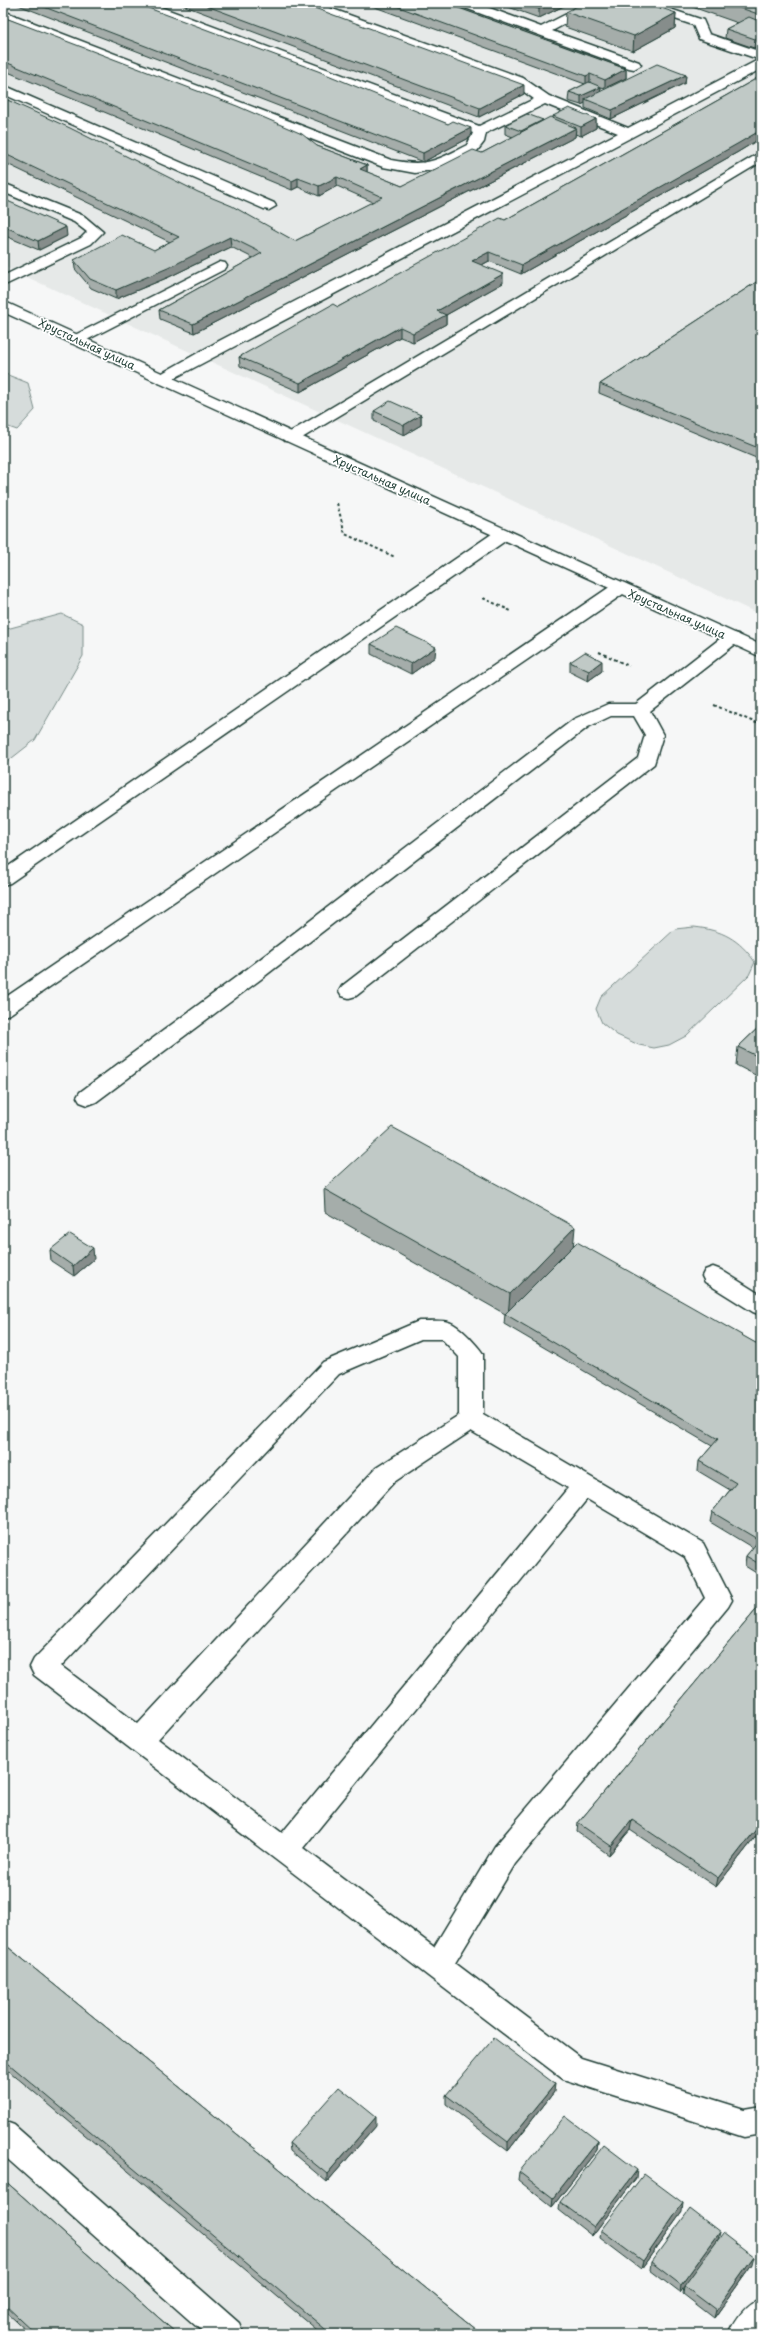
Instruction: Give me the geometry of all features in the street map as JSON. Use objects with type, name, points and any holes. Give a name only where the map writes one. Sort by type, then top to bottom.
[{"type":"street","points":[[138,3],[480,131],[544,99]]},
{"type":"street","points":[[304,3],[518,81],[544,99],[629,132]]},
{"type":"street","points":[[464,3],[634,65]]},
{"type":"street","points":[[542,31],[598,3]]},
{"type":"street","points":[[640,3],[698,23],[704,36],[761,56]]},
{"type":"street","points":[[3,15],[388,164],[414,169],[441,164],[472,148],[477,142],[480,131]]},
{"type":"street","points":[[163,379],[224,344],[761,64]]},
{"type":"street","points":[[3,89],[269,206]]},
{"type":"street","points":[[291,438],[761,156]]},
{"type":"street","points":[[3,187],[79,219],[96,232],[86,241],[3,282]]},
{"type":"street","points":[[76,340],[220,266]]},
{"type":"street","name":"Хрустальная улица","points":[[3,306],[761,652]]},
{"type":"street","points":[[3,879],[502,535]]},
{"type":"street","points":[[3,1009],[620,588]]},
{"type":"street","points":[[88,1097],[247,979],[581,723],[608,710],[640,710],[732,638]]},
{"type":"street","points":[[349,991],[647,760],[654,734],[640,710]]},
{"type":"street","points":[[713,1276],[761,1306]]},
{"type":"street","points":[[471,1419],[471,1354],[448,1330],[419,1330],[331,1368],[43,1666],[573,2069],[744,2123],[761,2120]]},
{"type":"street","points":[[437,1967],[505,1855],[719,1600],[694,1550],[471,1419]]},
{"type":"street","points":[[140,1740],[386,1475],[471,1419]]},
{"type":"street","points":[[285,1850],[584,1486]]},
{"type":"street","points":[[3,2135],[228,2334]]},
{"type":"street","points":[[745,2334],[761,2314]]},
{"type":"path","points":[[337,501],[345,534],[440,578]]},
{"type":"shaded area","points":[[3,3],[761,3],[761,615],[3,266]]},
{"type":"shaded area","points":[[3,373],[28,383],[35,410],[17,430],[3,425]]},
{"type":"shaded area","points":[[62,614],[83,624],[83,656],[35,740],[3,765],[3,630]]},
{"type":"shaded area","points":[[694,927],[721,933],[743,947],[755,962],[749,975],[686,1036],[669,1045],[654,1048],[639,1045],[617,1035],[602,1023],[596,1009],[601,997],[675,929]]},
{"type":"shaded area","points":[[3,1947],[475,2334],[8,2334],[3,2329]]},
{"type":"building","points":[[34,3],[135,3],[318,71],[448,124],[453,121],[471,128],[423,153]]},
{"type":"building","points":[[199,3],[301,3],[524,85],[480,108]]},
{"type":"building","points":[[388,3],[445,3],[626,69],[605,80],[590,74],[586,76]]},
{"type":"building","points":[[521,3],[552,3],[539,9]]},
{"type":"building","points":[[583,3],[646,3],[676,13],[634,36],[566,12]]},
{"type":"building","points":[[726,3],[761,3],[761,15]]},
{"type":"building","points":[[3,17],[237,106],[302,134],[317,146],[367,165],[360,169],[402,186],[473,150],[482,153],[550,117],[576,128],[193,324],[159,310],[262,253],[230,237],[168,268],[116,290],[90,279],[74,260],[122,235],[154,250],[179,237],[3,153],[3,98],[70,128],[198,192],[232,206],[295,241],[382,197],[337,177],[319,186],[298,178],[292,181],[3,61]]},
{"type":"building","points":[[749,17],[761,22],[761,36],[755,39],[726,29]]},
{"type":"building","points":[[657,64],[686,75],[612,110],[585,99]]},
{"type":"building","points":[[761,76],[761,130],[522,265],[489,252],[472,261],[503,274],[437,311],[446,315],[413,333],[400,327],[300,383],[239,357],[333,304],[338,307],[500,218],[505,220]]},
{"type":"building","points":[[589,82],[601,87],[581,96],[569,92]]},
{"type":"building","points":[[569,108],[596,119],[581,127],[553,116]]},
{"type":"building","points":[[527,114],[543,120],[521,131],[505,125]]},
{"type":"building","points":[[3,199],[66,227],[38,241],[3,226]]},
{"type":"building","points":[[761,279],[761,449],[600,384]]},
{"type":"building","points":[[390,401],[421,415],[404,425],[374,411]]},
{"type":"building","points":[[396,628],[436,647],[411,664],[371,644]]},
{"type":"building","points":[[585,652],[602,661],[589,671],[570,662]]},
{"type":"building","points":[[761,1025],[761,1058],[738,1047]]},
{"type":"building","points":[[392,1127],[575,1227],[510,1294],[324,1189]]},
{"type":"building","points":[[70,1234],[93,1248],[73,1266],[50,1250]]},
{"type":"building","points":[[577,1242],[761,1346],[761,1565],[746,1556],[759,1540],[712,1512],[736,1483],[699,1461],[718,1439],[505,1314]]},
{"type":"building","points":[[761,1604],[761,1823],[718,1878],[632,1820],[611,1846],[578,1823]]},
{"type":"building","points":[[3,1943],[482,2334],[331,2334],[3,2059]]},
{"type":"building","points":[[494,2038],[555,2084],[508,2142],[446,2095]]},
{"type":"building","points":[[339,2087],[376,2117],[327,2174],[289,2143]]},
{"type":"building","points":[[565,2116],[598,2141],[553,2198],[519,2172]]},
{"type":"building","points":[[604,2145],[637,2170],[594,2227],[560,2202]]},
{"type":"building","points":[[644,2174],[683,2203],[643,2261],[601,2230]]},
{"type":"building","points":[[3,2179],[177,2334],[36,2334],[3,2303]]},
{"type":"building","points":[[690,2209],[720,2232],[681,2285],[651,2262]]},
{"type":"building","points":[[723,2233],[754,2257],[716,2310],[684,2286]]}]
